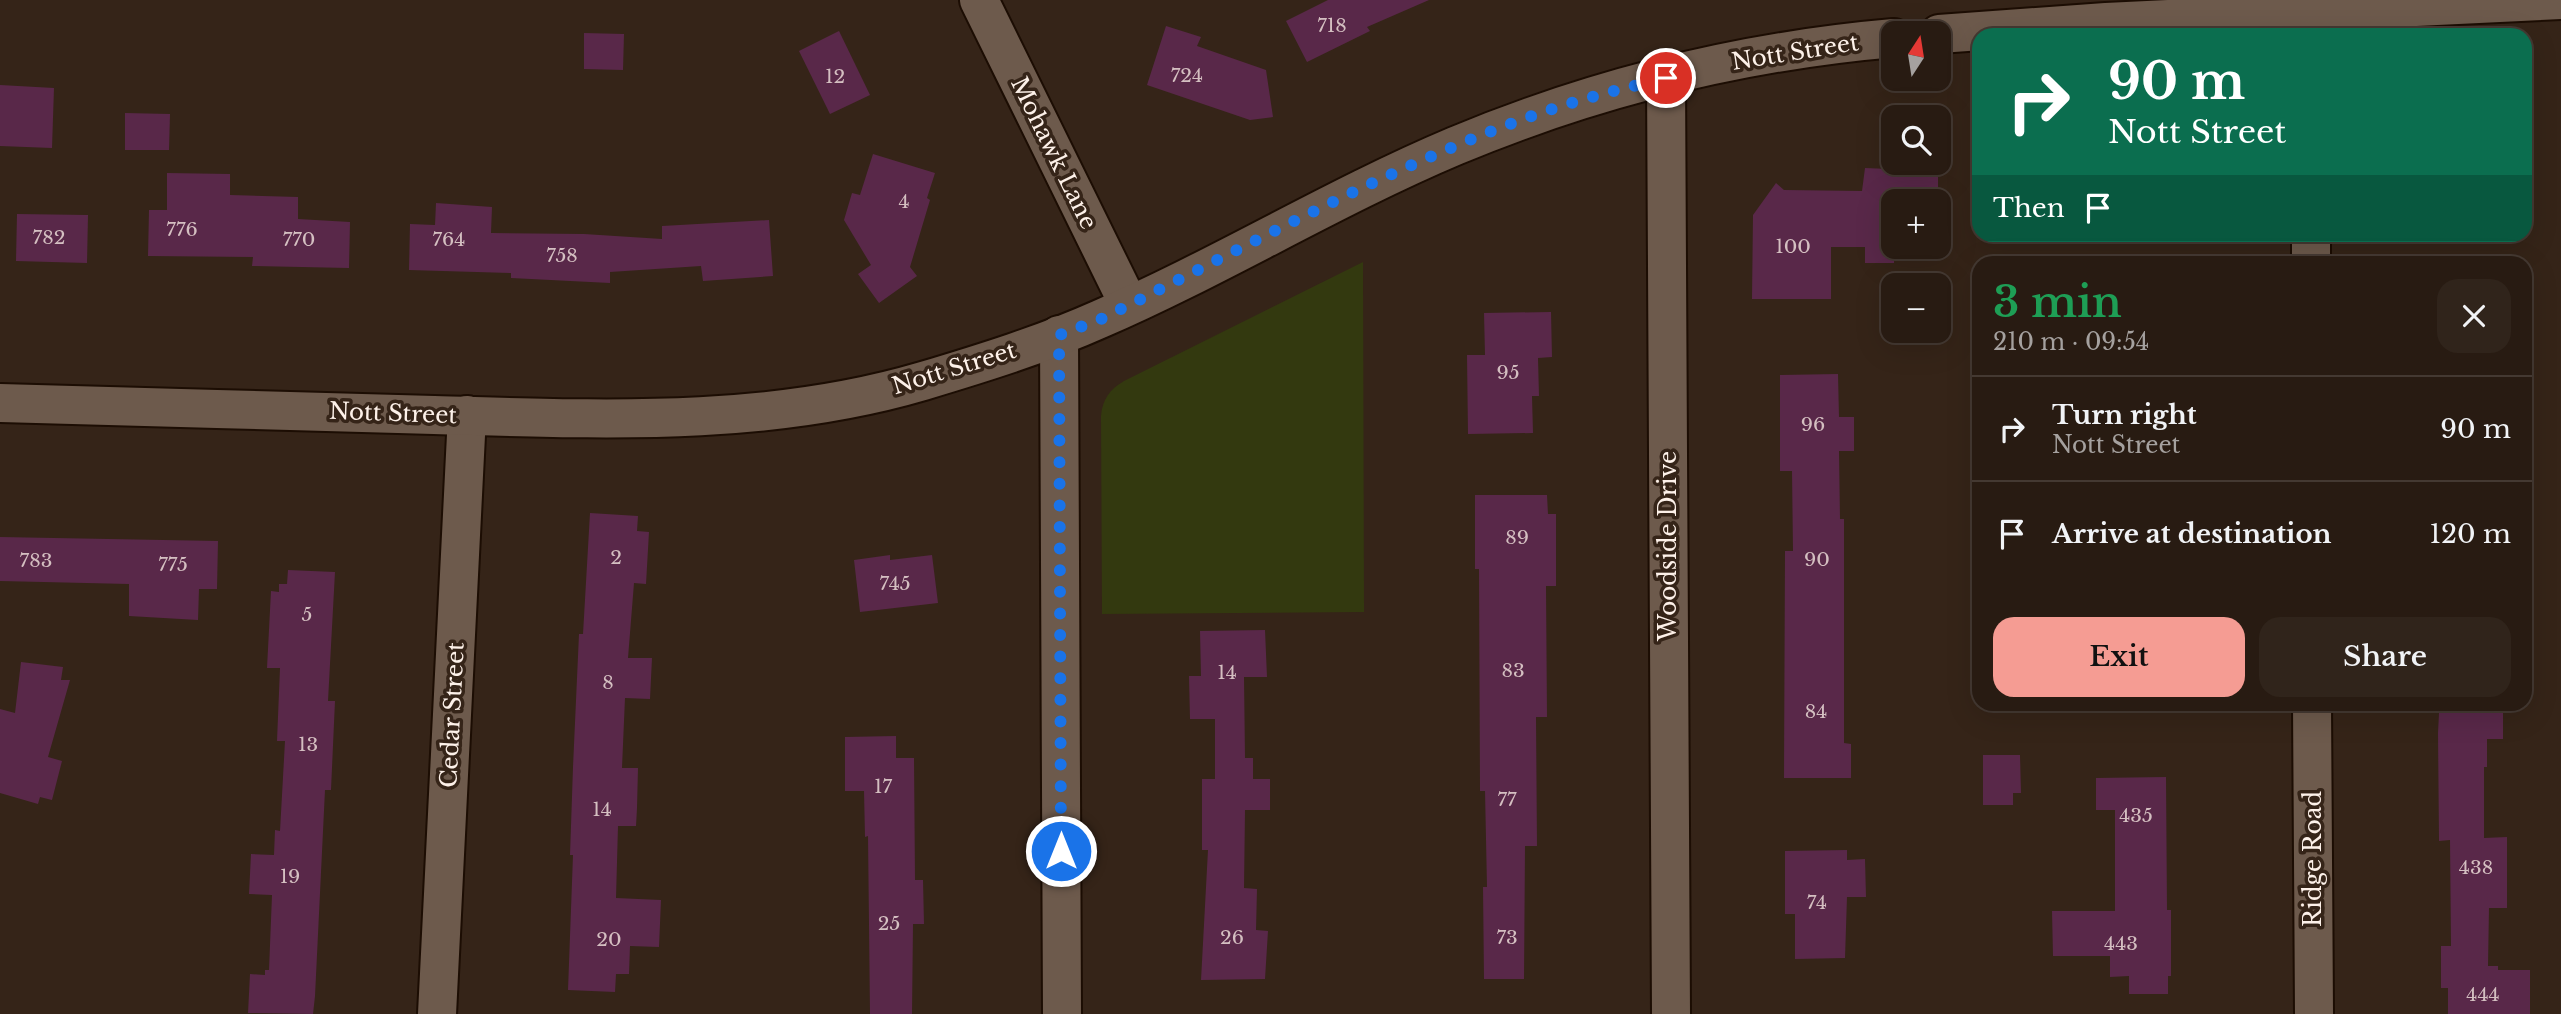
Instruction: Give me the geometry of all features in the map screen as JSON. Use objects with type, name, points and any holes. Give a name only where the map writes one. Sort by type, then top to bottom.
[{"type":"street","name":"Mohawk Lane","points":[[979,0],[1129,305]]},
{"type":"street","points":[[2022,28],[2106,22],[2314,15],[2561,0]]},
{"type":"street","points":[[1951,33],[1972,32]]},
{"type":"street","name":"Nott Street","points":[[0,403],[639,419],[757,412],[840,399],[916,383],[1059,335],[1129,305],[1453,147],[1570,103],[1764,55],[1881,40]]},
{"type":"street","name":"Woodside Drive","points":[[1666,78],[1671,1014]]},
{"type":"street","points":[[1059,335],[1062,1014]]},
{"type":"street","name":"Cedar Street","points":[[438,1014],[467,415]]},
{"type":"street","name":"Ridge Road","points":[[2312,711],[2314,1014]]},
{"type":"green space","points":[[1363,262],[1364,612],[1102,614],[1101,416],[1108,396],[1124,381]]},
{"type":"building","points":[[1328,0],[1429,0],[1367,27],[1370,31],[1307,62],[1286,21]]},
{"type":"building","points":[[1166,26],[1201,37],[1197,46],[1266,70],[1273,117],[1250,120],[1147,85]]},
{"type":"building","points":[[839,31],[870,95],[830,114],[799,51]]},
{"type":"building","points":[[584,33],[624,34],[623,70],[584,69]]},
{"type":"building","points":[[0,85],[54,88],[52,148],[0,146]]},
{"type":"building","points":[[125,113],[170,114],[169,150],[125,150]]},
{"type":"building","points":[[873,154],[935,173],[927,198],[930,200],[910,267],[917,276],[879,303],[858,274],[871,265],[844,220],[852,193],[860,195]]},
{"type":"building","points":[[1865,168],[1881,169],[1881,175],[1938,175],[1938,189],[1881,189],[1881,259],[1894,259],[1894,263],[1865,263],[1865,247],[1831,247],[1831,299],[1752,299],[1753,215],[1776,183],[1784,190],[1862,191]]},
{"type":"building","points":[[167,173],[230,174],[230,195],[298,197],[298,219],[350,222],[349,268],[252,266],[253,257],[148,256],[149,210],[167,210]]},
{"type":"building","points":[[436,203],[492,207],[491,233],[584,234],[662,239],[662,226],[769,220],[773,276],[703,281],[701,266],[610,272],[610,283],[511,278],[511,273],[409,270],[410,224],[435,225]]},
{"type":"building","points":[[17,214],[88,215],[87,263],[16,261]]},
{"type":"building","points":[[1551,312],[1552,357],[1538,358],[1539,396],[1532,396],[1533,433],[1468,434],[1467,355],[1485,355],[1484,313]]},
{"type":"building","points":[[1838,374],[1839,417],[1854,417],[1854,451],[1839,451],[1840,519],[1844,519],[1844,743],[1851,744],[1851,778],[1784,778],[1785,551],[1793,551],[1792,471],[1780,471],[1780,375]]},
{"type":"building","points":[[1475,495],[1547,495],[1548,514],[1556,514],[1556,586],[1546,586],[1547,717],[1536,717],[1537,846],[1525,846],[1524,979],[1484,979],[1483,887],[1487,887],[1485,791],[1480,791],[1479,569],[1475,569]]},
{"type":"building","points":[[590,513],[638,516],[637,531],[649,532],[646,584],[634,583],[628,658],[652,658],[650,699],[625,698],[622,768],[638,768],[637,808],[636,826],[618,826],[616,898],[661,900],[659,947],[630,946],[629,974],[616,974],[615,992],[568,990],[573,855],[570,855],[579,634],[583,634]]},
{"type":"building","points":[[0,537],[218,541],[217,589],[199,589],[198,620],[129,616],[129,584],[0,581]]},
{"type":"building","points":[[890,555],[890,560],[932,555],[938,603],[860,612],[854,560]]},
{"type":"building","points":[[288,570],[335,572],[328,701],[335,701],[331,790],[325,790],[315,996],[313,1014],[248,1013],[250,974],[265,975],[265,970],[269,970],[272,895],[249,894],[251,854],[274,855],[275,830],[280,831],[285,741],[277,741],[280,668],[267,668],[271,591],[279,592],[279,584],[287,584]]},
{"type":"building","points":[[1265,630],[1267,677],[1244,677],[1245,758],[1253,758],[1253,779],[1270,779],[1270,810],[1245,810],[1244,888],[1257,889],[1256,930],[1268,931],[1265,979],[1201,980],[1208,850],[1202,850],[1202,779],[1215,779],[1215,719],[1190,719],[1189,676],[1201,676],[1200,631]]},
{"type":"building","points":[[21,662],[63,667],[61,680],[70,680],[48,757],[62,761],[52,800],[40,797],[38,804],[0,793],[0,709],[15,713]]},
{"type":"building","points":[[2503,711],[2503,739],[2487,739],[2487,767],[2484,767],[2484,838],[2507,837],[2507,908],[2489,908],[2488,966],[2498,966],[2498,970],[2530,970],[2530,1014],[2448,1014],[2448,988],[2441,988],[2441,946],[2451,946],[2450,840],[2439,841],[2439,713]]},
{"type":"building","points":[[896,736],[896,758],[914,758],[915,880],[923,880],[924,924],[913,924],[912,1014],[870,1014],[868,836],[865,837],[864,791],[845,791],[845,737]]},
{"type":"building","points":[[1983,755],[2020,755],[2021,793],[2013,793],[2013,805],[1983,805]]},
{"type":"building","points":[[2166,777],[2167,910],[2171,910],[2171,976],[2168,976],[2168,994],[2129,994],[2129,976],[2110,977],[2110,956],[2053,956],[2052,911],[2115,911],[2115,810],[2096,810],[2096,778]]},
{"type":"building","points":[[1847,850],[1847,860],[1865,859],[1866,897],[1847,897],[1845,958],[1795,959],[1795,914],[1785,914],[1785,851]]},
{"type":"route","points":[[1061,851],[1059,335],[1101,319],[1354,193],[1453,147],[1580,100],[1666,78]]}]
